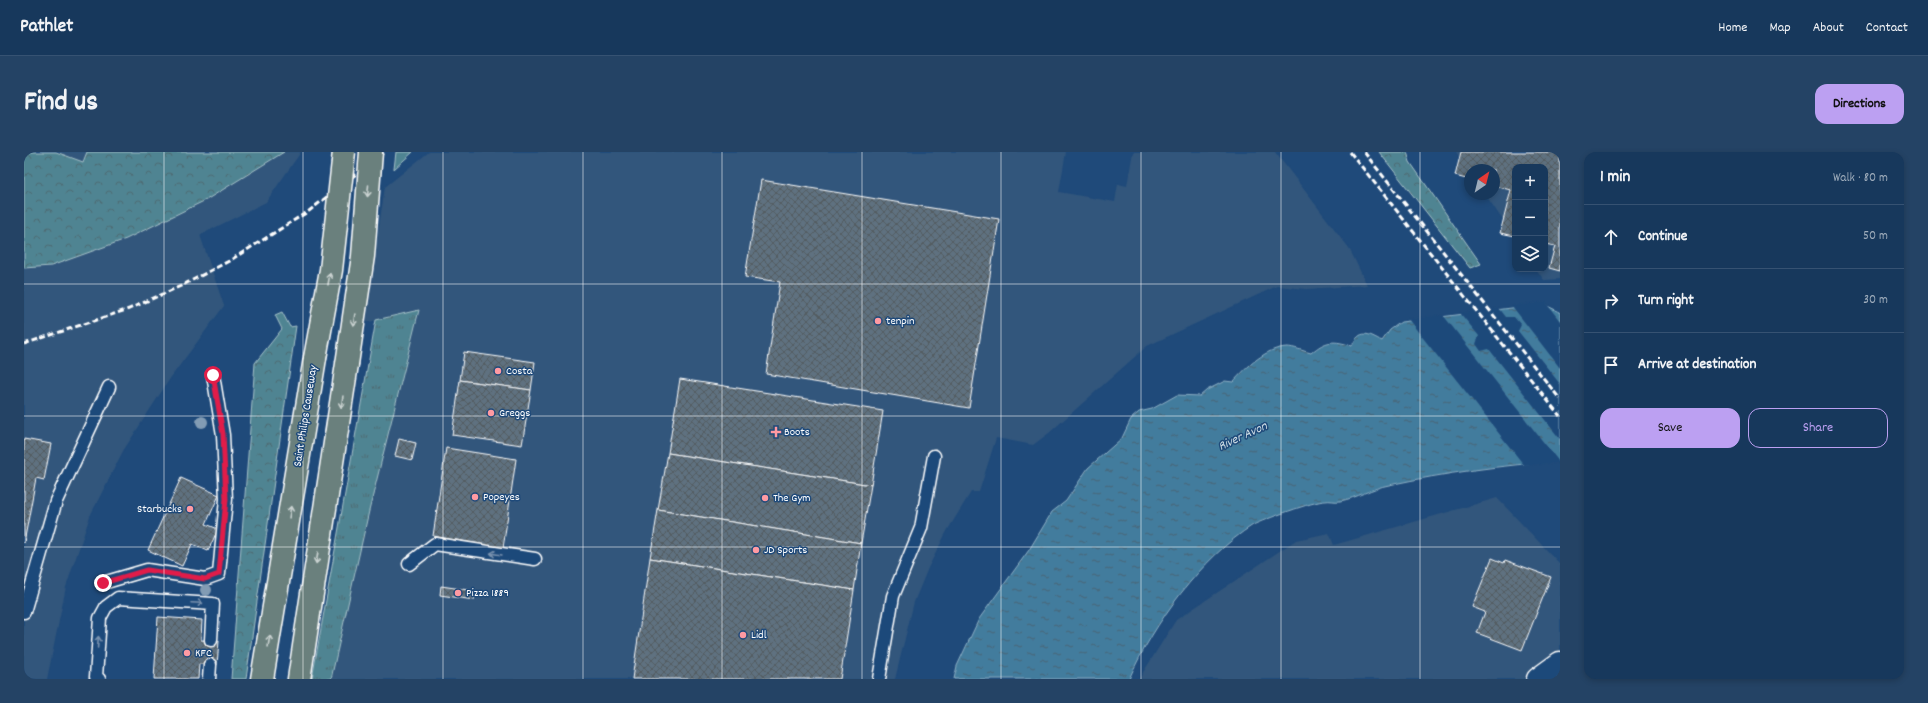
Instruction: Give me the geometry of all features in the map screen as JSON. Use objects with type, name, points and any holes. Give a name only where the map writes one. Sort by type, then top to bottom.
[{"type":"main road","name":"Saint Philips Causeway","points":[[262,679],[331,270],[344,152]]},
{"type":"main road","points":[[299,679],[348,364],[363,256],[371,152]]},
{"type":"street","points":[[1538,679],[1560,663]]},
{"type":"lane","points":[[103,583],[147,570],[205,579],[219,574],[226,499],[223,434],[213,375]]},
{"type":"lane","points":[[24,612],[56,501],[109,387]]},
{"type":"lane","points":[[880,679],[893,596],[921,528],[934,456]]},
{"type":"lane","points":[[409,564],[436,544],[535,559]]},
{"type":"lane","points":[[99,679],[96,676],[100,618],[106,607],[118,598],[213,604],[211,640]]},
{"type":"lane","points":[[209,679],[210,665]]},
{"type":"shaded area","points":[[24,152],[301,152],[266,202],[200,235],[224,306],[171,377],[123,451],[90,516],[66,587],[47,679],[24,679]]},
{"type":"shaded area","points":[[429,152],[1066,152],[1059,192],[1115,202],[1118,184],[1127,186],[1133,152],[1275,152],[1349,248],[1367,285],[1307,289],[1277,286],[1147,346],[1049,433],[1033,445],[996,438],[979,492],[971,492],[947,531],[928,568],[914,602],[895,679],[331,679],[369,511],[419,310],[364,323],[385,187]]},
{"type":"shaded area","points":[[1456,152],[1560,152],[1560,279],[1544,280],[1538,272],[1548,272],[1548,164],[1512,164],[1512,234],[1489,200],[1500,200],[1500,164],[1464,164]]},
{"type":"shaded area","points":[[1497,498],[1560,564],[1560,652],[1544,679],[1139,679],[1176,620],[1296,540],[1329,533],[1334,545]]},
{"type":"green space","points":[[24,152],[56,152],[83,162],[87,152],[284,152],[206,200],[126,239],[51,266],[24,268]]},
{"type":"green space","points":[[396,152],[413,152],[394,169]]},
{"type":"green space","points":[[1379,152],[1407,152],[1410,162],[1481,264],[1470,268]]},
{"type":"green space","points":[[419,310],[369,511],[331,679],[312,679],[376,320]]},
{"type":"green space","points":[[282,312],[290,327],[296,326],[246,679],[231,679],[255,363],[282,329],[275,315]]},
{"type":"water","name":"River Avon","points":[[1543,304],[1560,312],[1560,461],[1474,470],[1389,485],[1346,500],[1311,504],[1277,515],[1253,525],[1215,555],[1181,593],[1152,636],[1129,679],[954,679],[957,666],[979,619],[1029,550],[1052,512],[1066,501],[1088,468],[1122,438],[1131,419],[1139,412],[1152,409],[1177,395],[1200,396],[1207,390],[1225,381],[1233,382],[1257,359],[1279,348],[1290,347],[1311,353],[1330,342],[1352,346],[1358,337],[1365,334],[1382,341],[1390,330],[1401,322]]},
{"type":"pier","points":[[1543,302],[1546,303],[1560,321],[1560,368],[1512,306]]},
{"type":"pier","points":[[1499,308],[1506,317],[1514,317],[1521,325],[1518,331],[1560,384],[1560,439],[1489,349],[1481,351],[1476,344],[1479,336],[1460,313]]},
{"type":"pier","points":[[1443,315],[1560,463],[1524,465],[1408,319]]},
{"type":"building","points":[[1461,152],[1560,152],[1560,271],[1549,268],[1555,246],[1548,245],[1548,164],[1512,164],[1512,235],[1500,233],[1511,190],[1500,187],[1500,164],[1464,164],[1464,178],[1455,176]]},
{"type":"building","name":"tenpin","points":[[761,180],[999,219],[969,408],[766,374],[780,282],[745,277]]},
{"type":"building","name":"Costa","points":[[464,352],[535,362],[531,390],[460,380]]},
{"type":"building","name":"Boots","points":[[680,379],[883,411],[871,485],[668,453]]},
{"type":"building","name":"Greggs","points":[[460,380],[531,390],[522,445],[452,435]]},
{"type":"building","points":[[24,439],[51,444],[44,480],[36,478],[24,543]]},
{"type":"building","points":[[399,439],[416,443],[412,460],[395,456]]},
{"type":"building","name":"Popeyes","points":[[446,448],[516,459],[503,548],[433,536]]},
{"type":"building","name":"The Gym","points":[[668,453],[871,485],[861,543],[658,510]]},
{"type":"building","name":"Starbucks","points":[[181,478],[219,495],[206,524],[218,529],[208,551],[192,544],[182,566],[148,550]]},
{"type":"building","name":"JD Sports","points":[[658,510],[861,543],[854,590],[650,558]]},
{"type":"building","name":"Lidl","points":[[650,558],[854,590],[840,679],[632,679]]},
{"type":"building","points":[[1492,558],[1504,563],[1505,560],[1551,577],[1522,650],[1477,633],[1485,612],[1472,607]]},
{"type":"building","name":"Pizza 1889","points":[[441,586],[475,591],[474,600],[440,595]]},
{"type":"building","name":"KFC","points":[[158,617],[202,620],[201,640],[219,641],[217,665],[199,664],[198,679],[154,679]]},
{"type":"railway","points":[[24,344],[129,309],[181,286],[229,261],[309,211],[384,152]]},
{"type":"railway","points":[[1350,152],[1560,416]]},
{"type":"railway","points":[[1364,152],[1560,399]]},
{"type":"place","name":"tenpin","points":[[878,321]]},
{"type":"place","name":"Costa","points":[[498,371]]},
{"type":"place","name":"Greggs","points":[[491,413]]},
{"type":"place","name":"Boots","points":[[776,432]]},
{"type":"place","name":"Popeyes","points":[[475,497]]},
{"type":"place","name":"The Gym","points":[[765,498]]},
{"type":"place","name":"Starbucks","points":[[190,509]]},
{"type":"place","name":"JD Sports","points":[[756,550]]},
{"type":"place","name":"Pizza 1889","points":[[458,593]]},
{"type":"place","name":"Lidl","points":[[743,635]]},
{"type":"place","name":"KFC","points":[[187,653]]},
{"type":"route","points":[[103,583],[147,570],[205,579],[219,574],[226,499],[223,434],[213,375]]}]
